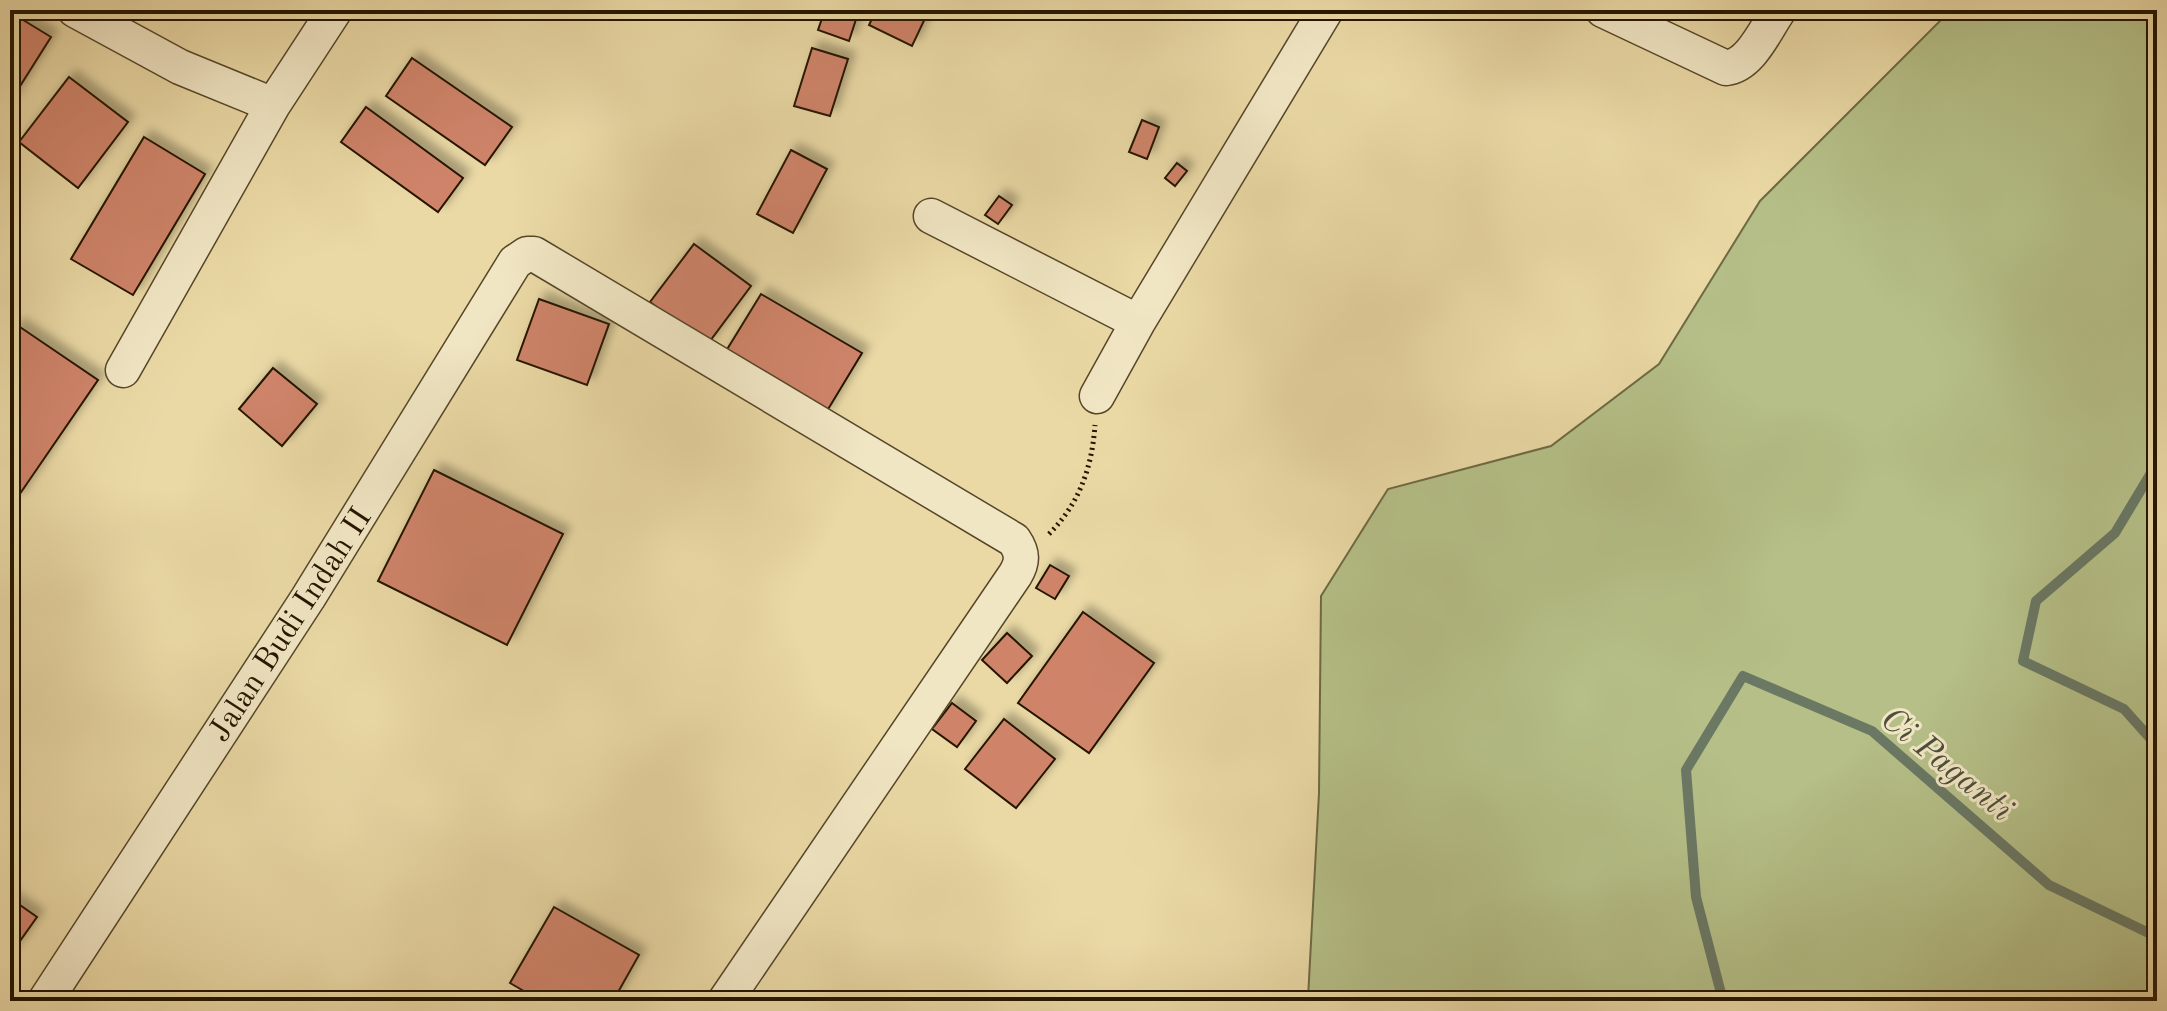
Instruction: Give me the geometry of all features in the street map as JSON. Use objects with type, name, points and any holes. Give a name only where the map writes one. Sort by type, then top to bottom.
[{"type":"street","points":[[75,10],[180,67],[273,105]]},
{"type":"street","points":[[123,370],[273,105],[335,10]]},
{"type":"street","points":[[1097,396],[1138,322],[1326,10]]},
{"type":"street","points":[[1603,10],[1726,68],[1742,63],[1779,10]]},
{"type":"street","points":[[931,216],[1138,322]]},
{"type":"street","name":"Jalan Budi Indah II","points":[[45,1001],[308,598],[515,262],[527,254],[534,254],[1014,540],[1021,550],[1021,558]]},
{"type":"street","points":[[725,1001],[1015,575],[1021,558]]},
{"type":"path","points":[[1021,558],[1056,528],[1075,502],[1090,464],[1097,396]]},
{"type":"green space","points":[[1948,10],[2157,10],[2157,1001],[1301,1001],[1308,998],[1319,793],[1321,596],[1388,489],[1551,446],[1659,364],[1760,201]]},
{"type":"building","points":[[825,10],[859,10],[849,41],[818,30]]},
{"type":"building","points":[[876,10],[929,10],[912,46],[869,25]]},
{"type":"building","points":[[10,12],[51,37],[10,102]]},
{"type":"building","points":[[812,48],[848,59],[830,116],[794,106]]},
{"type":"building","points":[[412,58],[512,127],[485,165],[386,96]]},
{"type":"building","points":[[69,77],[128,122],[78,188],[19,142]]},
{"type":"building","points":[[366,107],[463,178],[438,212],[341,142]]},
{"type":"building","points":[[1142,120],[1159,127],[1147,159],[1129,152]]},
{"type":"building","points":[[144,137],[205,174],[133,295],[71,259]]},
{"type":"building","points":[[791,150],[827,169],[793,233],[757,214]]},
{"type":"building","points":[[1177,163],[1187,171],[1175,186],[1165,178]]},
{"type":"building","points":[[999,196],[1012,205],[998,224],[985,215]]},
{"type":"building","points":[[694,244],[751,286],[707,345],[650,302]]},
{"type":"building","points":[[761,294],[862,353],[824,416],[723,356]]},
{"type":"building","points":[[539,299],[609,324],[587,385],[517,360]]},
{"type":"building","points":[[17,325],[98,380],[15,501],[10,498],[10,336]]},
{"type":"building","points":[[273,368],[317,404],[282,446],[239,409]]},
{"type":"building","points":[[434,470],[563,534],[507,645],[378,581]]},
{"type":"building","points":[[1050,565],[1069,576],[1055,599],[1036,588]]},
{"type":"building","points":[[1083,612],[1154,663],[1089,753],[1018,703]]},
{"type":"building","points":[[1007,633],[1032,656],[1007,683],[982,660]]},
{"type":"building","points":[[952,703],[976,721],[957,747],[932,729]]},
{"type":"building","points":[[1004,719],[1055,759],[1016,808],[965,769]]},
{"type":"building","points":[[10,898],[37,917],[10,955]]},
{"type":"building","points":[[554,907],[639,955],[613,1001],[541,1001],[510,983]]},
{"type":"waterway","name":"Ci Paganti","points":[[2157,463],[2115,533],[2036,601],[2023,661],[2124,709],[2157,746]]},
{"type":"waterway","name":"Ci Paganti","points":[[1723,1001],[1696,897],[1686,770],[1743,676],[1872,731],[2049,885],[2157,937]]}]
